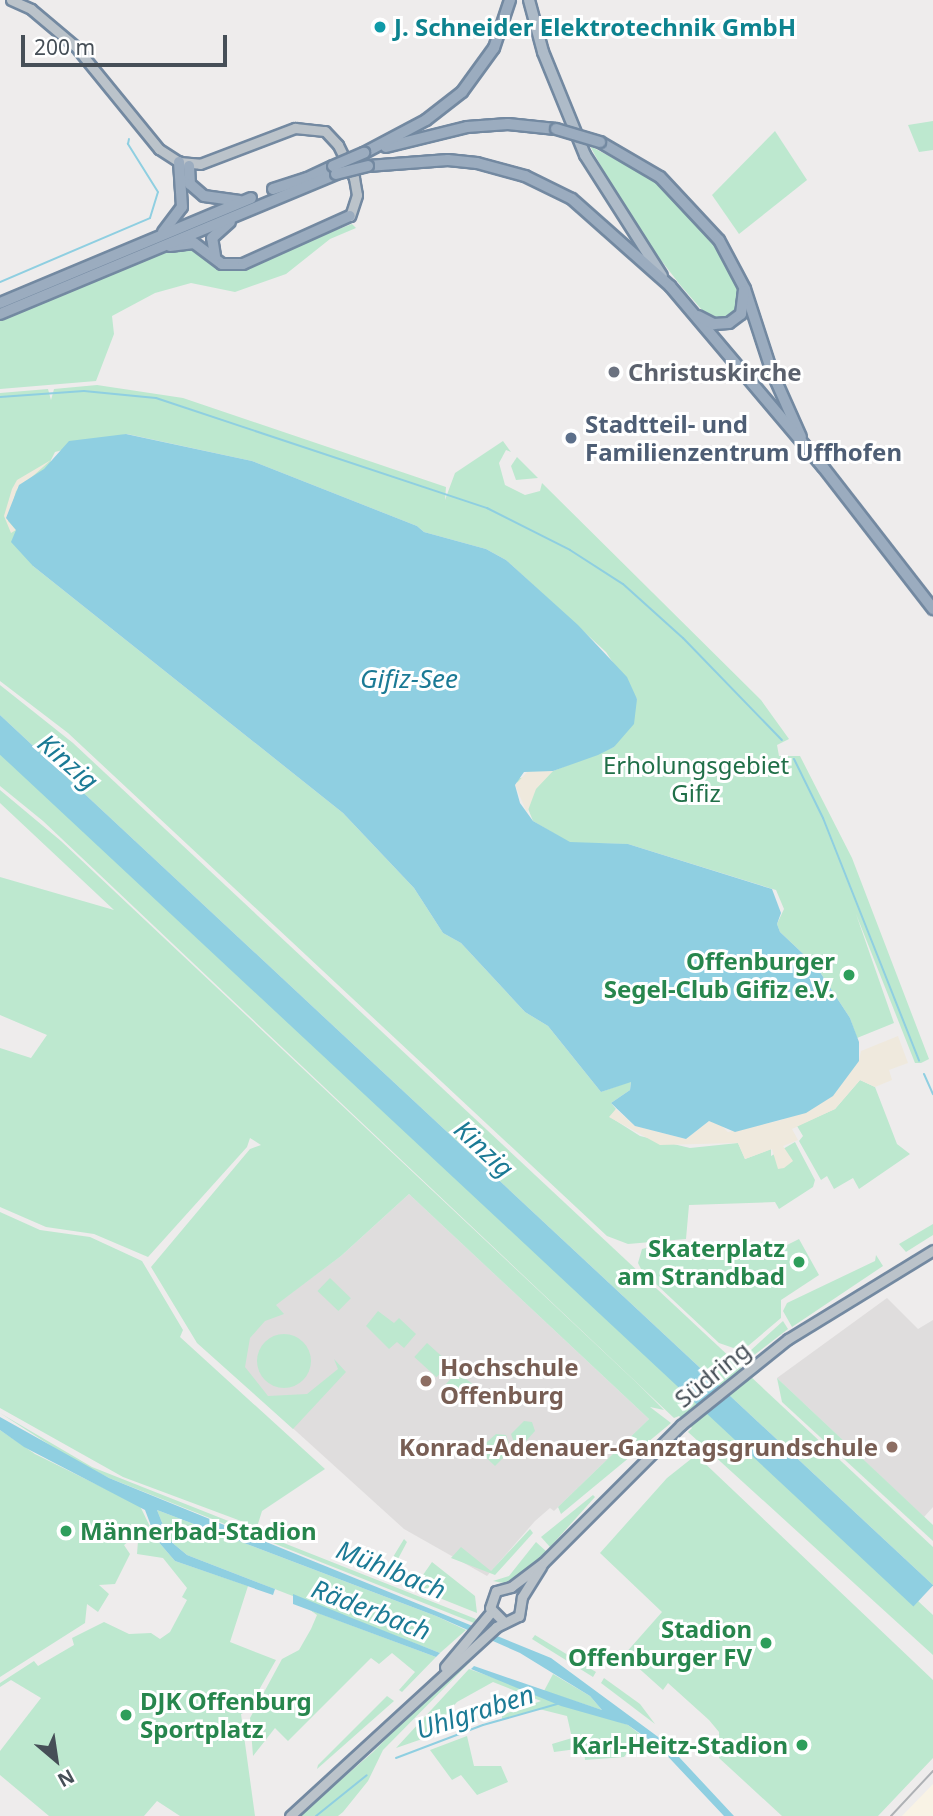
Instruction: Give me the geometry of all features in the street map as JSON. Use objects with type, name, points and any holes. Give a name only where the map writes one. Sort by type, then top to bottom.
[{"type":"highway","points":[[0,303],[246,200],[334,170],[426,120],[462,92],[494,48],[510,0]]},
{"type":"highway","points":[[364,153],[467,127],[508,124],[556,129],[600,142],[641,162],[681,195],[719,240],[745,289],[772,372],[805,446]]},
{"type":"highway","points":[[334,170],[448,160],[497,167],[545,183],[581,206],[670,286],[805,446],[933,609]]},
{"type":"highway","points":[[184,164],[190,184],[204,196],[246,200]]},
{"type":"highway","points":[[157,237],[182,207],[184,164]]},
{"type":"highway","points":[[216,259],[212,238],[222,225],[304,182]]},
{"type":"highway","points":[[0,314],[304,182]]},
{"type":"highway","points":[[150,249],[194,243],[231,266],[243,264],[350,216]]},
{"type":"highway","points":[[692,313],[714,324],[729,323],[741,314],[745,289]]},
{"type":"main road","points":[[529,0],[543,52],[585,155],[670,286]]},
{"type":"street","points":[[11,0],[30,9],[75,46],[159,149],[184,164],[295,128],[326,131],[338,145],[358,195],[350,216]]},
{"type":"street","name":"Südring","points":[[290,1816],[365,1751],[433,1682],[485,1621],[491,1612],[492,1595],[511,1587],[543,1563],[681,1425],[788,1339],[933,1250]]},
{"type":"street","name":"Südring","points":[[433,1682],[500,1624],[519,1616],[522,1597],[543,1563]]},
{"type":"street","points":[[511,1587],[522,1597]]},
{"type":"street","points":[[491,1612],[500,1624]]},
{"type":"shaded area","name":"Hochschule Offenburg","points":[[409,1194],[649,1419],[554,1511],[550,1508],[535,1521],[487,1576],[404,1529],[233,1374],[242,1342],[275,1305],[341,1256]]},
{"type":"shaded area","name":"Konrad-Adenauer-Ganztagsgrundschule","points":[[887,1298],[918,1329],[933,1320],[933,1507],[924,1517],[777,1378]]},
{"type":"shaded area","points":[[933,1784],[933,1816],[902,1816]]},
{"type":"green space","points":[[933,121],[933,150],[919,152],[908,125]]},
{"type":"green space","points":[[775,131],[807,180],[739,234],[712,195]]},
{"type":"green space","points":[[590,146],[664,185],[717,245],[741,294],[737,314],[720,322],[709,318],[681,286],[632,223]]},
{"type":"green space","points":[[352,224],[356,228],[330,239],[286,274],[235,292],[191,283],[155,293],[112,316],[114,334],[96,381],[0,389],[0,318],[173,247],[198,249],[229,271]]},
{"type":"green space","name":"Erholungsgebiet Gifiz","points":[[97,385],[183,398],[446,487],[445,500],[455,473],[503,441],[511,452],[506,450],[499,463],[505,485],[525,495],[540,491],[542,483],[761,700],[789,739],[777,745],[779,756],[800,756],[852,858],[929,1059],[921,1063],[915,1063],[856,914],[894,1023],[857,1038],[850,1018],[816,966],[780,932],[777,924],[784,909],[776,890],[628,844],[570,843],[533,821],[516,779],[553,771],[614,747],[637,699],[606,652],[506,560],[486,549],[424,532],[417,526],[252,461],[127,434],[55,452],[51,460],[33,566],[343,813],[414,888],[443,933],[461,943],[525,1012],[548,1026],[601,1092],[631,1081],[630,1090],[611,1103],[616,1109],[610,1117],[640,1136],[690,1148],[738,1143],[745,1159],[771,1149],[771,1156],[795,1142],[815,1180],[813,1187],[779,1209],[775,1202],[689,1205],[686,1239],[628,1244],[607,1236],[68,733],[0,681],[0,393],[48,389],[51,400],[54,389]]},
{"type":"green space","points":[[517,457],[538,478],[516,480],[511,466]]},
{"type":"green space","points":[[0,685],[73,743],[933,1547],[933,1585],[0,715]]},
{"type":"green space","points":[[0,744],[933,1615],[933,1655],[688,1432],[692,1428],[679,1416],[674,1418],[43,821],[0,786]]},
{"type":"green space","points":[[0,790],[61,841],[638,1384],[664,1410],[650,1407],[671,1423],[561,1514],[558,1507],[649,1419],[409,1194],[341,1256],[276,1305],[284,1314],[265,1321],[250,1338],[245,1367],[268,1396],[307,1394],[338,1369],[334,1359],[346,1372],[293,1429],[197,1343],[151,1267],[250,1149],[261,1145],[250,1138],[247,1147],[148,1257],[94,1234],[46,1227],[0,1207],[0,1048],[31,1058],[47,1035],[0,1015],[0,877],[114,910],[0,803]]},
{"type":"green space","points":[[860,1080],[875,1087],[897,1144],[910,1154],[859,1189],[853,1178],[834,1189],[827,1176],[821,1180],[799,1141],[803,1136],[797,1126],[835,1109]]},
{"type":"green space","points":[[0,1212],[40,1230],[90,1237],[142,1261],[183,1330],[180,1337],[325,1469],[262,1511],[257,1527],[123,1477],[0,1408]]},
{"type":"green space","points":[[933,1224],[933,1235],[906,1252],[899,1244]]},
{"type":"green space","points":[[799,1239],[819,1275],[781,1300],[781,1318],[742,1351],[719,1343],[642,1271],[638,1263],[642,1249],[663,1244],[770,1242],[779,1249]]},
{"type":"green space","points":[[876,1255],[883,1266],[792,1327],[783,1311],[787,1303],[875,1261]]},
{"type":"green space","points":[[330,1278],[351,1298],[338,1311],[317,1291]]},
{"type":"green space","points":[[378,1311],[394,1323],[399,1318],[416,1334],[404,1348],[397,1342],[389,1349],[366,1326]]},
{"type":"green space","points":[[783,1321],[788,1329],[745,1362],[735,1355],[750,1351]]},
{"type":"green space","points":[[284,1334],[303,1342],[311,1361],[303,1380],[284,1388],[265,1380],[257,1361],[265,1342]]},
{"type":"green space","points":[[427,1343],[449,1363],[437,1377],[414,1357]]},
{"type":"green space","points":[[457,1372],[483,1392],[468,1407],[445,1385]]},
{"type":"green space","points":[[777,1378],[933,1525],[933,1541],[782,1402]]},
{"type":"green space","points":[[0,1413],[92,1467],[476,1619],[474,1623],[109,1478],[70,1458]]},
{"type":"green space","points":[[524,1421],[532,1422],[535,1431],[517,1451],[511,1434]]},
{"type":"green space","points":[[0,1430],[35,1454],[140,1506],[156,1539],[175,1561],[248,1586],[230,1642],[276,1660],[247,1711],[241,1714],[255,1816],[180,1816],[157,1801],[144,1816],[49,1816],[0,1775],[0,1751],[41,1698],[11,1680],[0,1687],[0,1683],[34,1661],[38,1666],[74,1645],[72,1638],[104,1622],[129,1634],[151,1633],[160,1639],[170,1632],[187,1600],[182,1597],[187,1588],[163,1558],[137,1554],[138,1541],[133,1538],[124,1545],[130,1554],[115,1584],[99,1585],[109,1594],[98,1612],[87,1604],[85,1623],[0,1677]]},
{"type":"green space","points":[[496,1434],[506,1435],[511,1450],[495,1466],[478,1450]]},
{"type":"green space","name":"Stadion Offenburger FV","points":[[696,1455],[933,1680],[933,1758],[878,1816],[782,1816],[719,1758],[719,1732],[709,1720],[668,1683],[663,1690],[624,1655],[662,1612],[600,1553],[667,1478]]},
{"type":"green space","points":[[593,1495],[595,1497],[550,1547],[541,1537]]},
{"type":"green space","points":[[157,1510],[436,1616],[466,1630],[440,1653],[187,1555],[169,1540]]},
{"type":"green space","points":[[530,1529],[533,1533],[495,1575],[451,1558],[461,1547],[491,1571]]},
{"type":"green space","points":[[404,1539],[407,1542],[391,1572],[416,1585],[432,1562],[475,1596],[477,1613],[382,1575]]},
{"type":"green space","points":[[536,1542],[547,1552],[522,1576],[509,1584],[493,1581],[509,1576]]},
{"type":"green space","points":[[310,1610],[436,1657],[402,1692],[399,1690],[415,1672],[392,1653],[379,1664],[371,1658],[288,1741],[275,1728],[253,1756],[250,1718],[282,1659],[299,1650],[311,1629],[317,1615]]},
{"type":"green space","points":[[535,1635],[596,1672],[593,1677],[532,1639]]},
{"type":"green space","points":[[471,1661],[383,1750],[368,1781],[343,1812],[338,1816],[299,1816],[373,1752],[454,1670]]},
{"type":"green space","points":[[469,1669],[628,1725],[641,1735],[624,1757],[585,1760],[584,1748],[554,1752],[552,1744],[572,1738],[567,1716],[539,1709],[502,1720],[502,1715],[541,1701],[493,1682],[457,1702],[425,1738],[396,1748]]},
{"type":"green space","points":[[553,1674],[590,1696],[602,1710],[544,1691]]},
{"type":"green space","points":[[604,1678],[640,1704],[655,1724],[601,1683]]},
{"type":"green space","points":[[387,1696],[394,1701],[317,1769],[318,1765]]},
{"type":"green space","points":[[467,1736],[474,1766],[501,1766],[508,1782],[477,1795],[461,1775],[452,1780],[430,1750]]},
{"type":"sand","points":[[51,460],[16,491],[8,521],[16,530],[11,533],[4,516],[12,489],[17,480]]},
{"type":"sand","points":[[529,770],[553,771],[536,789],[527,813],[515,785]]},
{"type":"sand","points":[[898,1036],[908,1063],[889,1070],[892,1080],[875,1087],[860,1080],[835,1109],[792,1129],[798,1140],[783,1146],[793,1161],[784,1168],[778,1169],[772,1149],[745,1159],[738,1143],[660,1145],[609,1117],[616,1109],[635,1126],[686,1139],[709,1121],[719,1123],[728,1132],[782,1120],[859,1061],[861,1051]]},
{"type":"water","name":"Gifiz-See","points":[[126,434],[252,461],[417,526],[424,532],[486,549],[506,560],[578,625],[627,677],[637,699],[634,724],[614,747],[598,755],[553,771],[524,772],[515,785],[520,803],[533,821],[570,842],[628,844],[772,889],[781,913],[777,924],[780,932],[816,966],[850,1018],[859,1042],[859,1061],[833,1096],[806,1113],[735,1132],[709,1121],[686,1139],[635,1126],[611,1103],[630,1090],[631,1082],[601,1092],[548,1026],[525,1012],[461,943],[443,933],[414,888],[343,813],[33,566],[11,542],[16,530],[6,518],[19,485],[44,469],[69,441]]},
{"type":"water","points":[[0,715],[933,1585],[913,1606],[0,755]]},
{"type":"water","points":[[0,1417],[109,1478],[551,1658],[665,1742],[734,1816],[724,1816],[658,1746],[628,1725],[561,1706],[471,1669],[474,1666],[602,1710],[590,1696],[520,1653],[436,1616],[157,1510],[169,1540],[187,1555],[275,1589],[273,1595],[175,1561],[156,1539],[145,1510],[24,1447],[0,1430]]},
{"type":"water","points":[[293,1594],[440,1653],[436,1657],[293,1604]]},
{"type":"waterway","points":[[0,282],[150,218],[158,192],[128,144],[129,139]]},
{"type":"waterway","points":[[0,397],[84,391],[156,398],[487,508],[570,550],[623,584],[683,638],[782,740]]},
{"type":"waterway","points":[[794,759],[823,818],[919,1061]]},
{"type":"waterway","points":[[924,1074],[933,1094]]},
{"type":"waterway","name":"Uhlgraben","points":[[396,1758],[483,1725],[557,1704]]},
{"type":"waterway","name":"Uhlgraben","points":[[316,1816],[367,1775]]},
{"type":"railway","points":[[891,1816],[933,1771]]},
{"type":"place","name":"J. Schneider Elektrotechnik GmbH","points":[[380,27]]},
{"type":"place","name":"Christuskirche","points":[[614,372]]},
{"type":"place","name":"Stadtteil- und Familienzentrum Uffhofen","points":[[571,438]]},
{"type":"place","name":"Offenburger Segel-Club Gifiz e.V.","points":[[849,975]]},
{"type":"place","name":"Skaterplatz am Strandbad","points":[[799,1262]]},
{"type":"place","name":"Hochschule Offenburg","points":[[426,1381]]},
{"type":"place","name":"Konrad-Adenauer-Ganztagsgrundschule","points":[[892,1447]]},
{"type":"place","name":"Männerbad-Stadion","points":[[66,1531]]},
{"type":"place","name":"Stadion Offenburger FV","points":[[766,1643]]},
{"type":"place","name":"DJK Offenburg Sportplatz","points":[[126,1715]]},
{"type":"place","name":"Karl-Heitz-Stadion","points":[[802,1745]]},
{"type":"water label","name":"Kinzig","points":[[68,762]]},
{"type":"water label","name":"Kinzig","points":[[484,1149]]},
{"type":"water label","name":"Mühlbach","points":[[391,1570]]},
{"type":"water label","name":"Räderbach","points":[[371,1610]]}]
